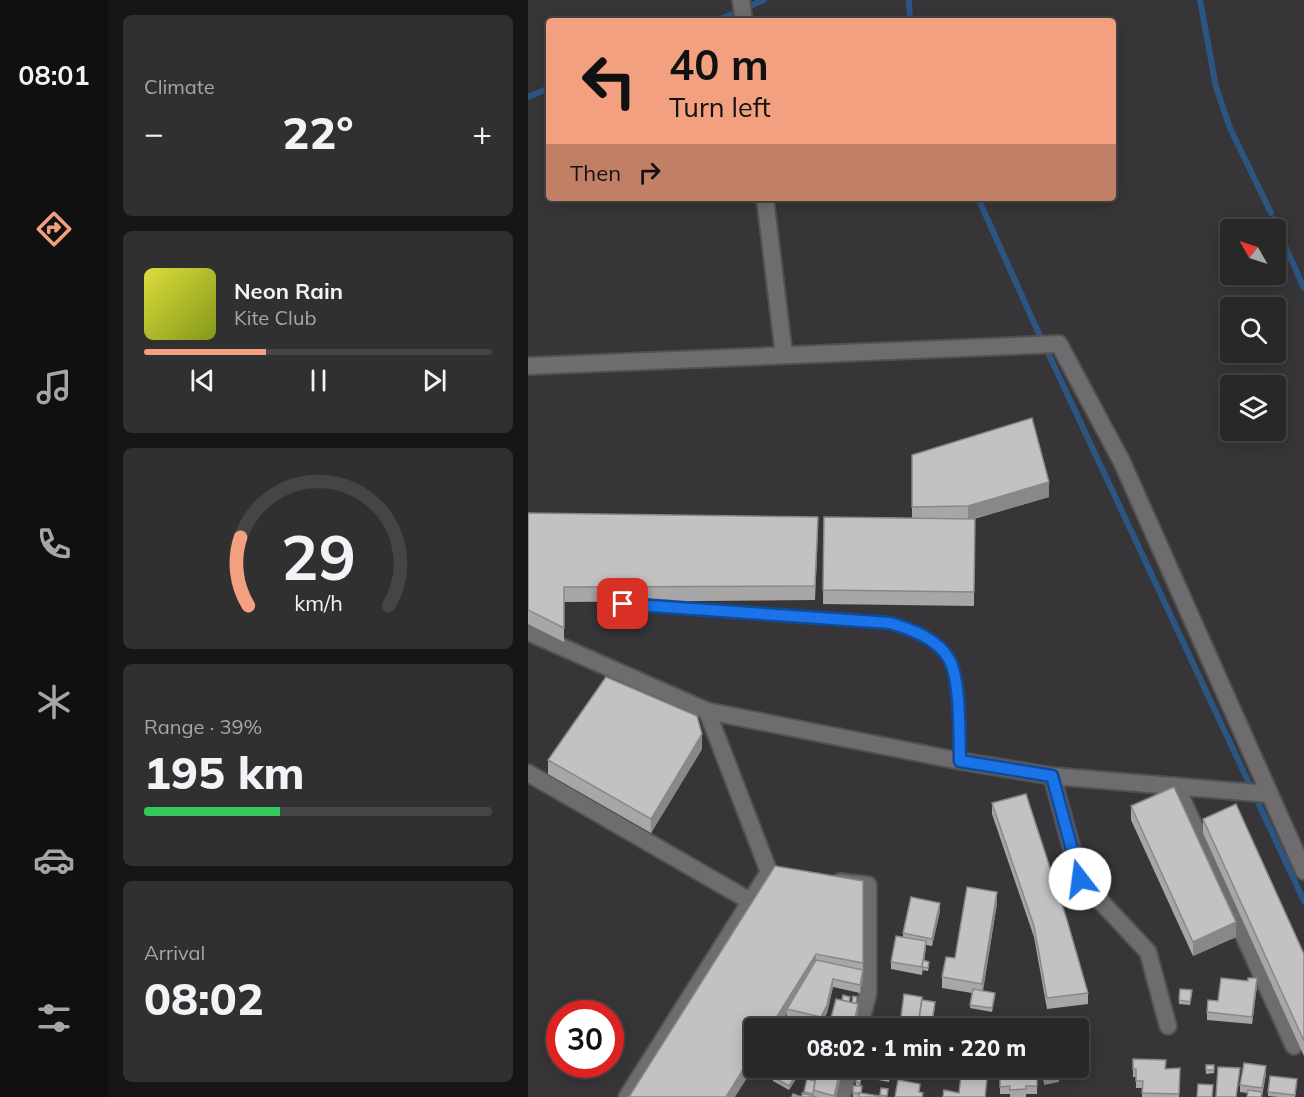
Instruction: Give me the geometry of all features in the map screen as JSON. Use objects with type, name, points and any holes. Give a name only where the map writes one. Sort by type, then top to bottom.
[{"type":"street","points":[[741,0],[744,18]]},
{"type":"street","points":[[765,201],[784,355]]},
{"type":"street","points":[[528,366],[1059,344],[1122,462],[1264,793],[1304,872]]},
{"type":"street","points":[[528,632],[707,711],[960,761],[1052,776],[1264,793]]},
{"type":"street","points":[[627,1097],[750,902],[774,873],[707,711]]},
{"type":"street","points":[[528,773],[750,902]]},
{"type":"street","points":[[1052,776],[1080,879],[1148,952],[1168,1026]]},
{"type":"street","points":[[1176,786],[1294,1046]]},
{"type":"street","points":[[824,879],[868,885],[868,993],[862,1018]]},
{"type":"street","points":[[842,1097],[847,1078]]},
{"type":"lane","points":[[623,604],[890,623],[913,630],[932,642],[948,657],[954,673],[960,761]]},
{"type":"building","points":[[1032,418],[1049,482],[968,506],[912,507],[912,455]]},
{"type":"building","points":[[528,513],[818,517],[815,586],[564,587],[564,628],[528,610]]},
{"type":"building","points":[[824,517],[975,519],[974,592],[823,590]]},
{"type":"building","points":[[606,677],[697,716],[702,734],[651,819],[548,760]]},
{"type":"building","points":[[1174,787],[1236,922],[1193,942],[1131,806]]},
{"type":"building","points":[[1026,794],[1088,993],[1047,998],[1034,926],[992,803]]},
{"type":"building","points":[[1236,804],[1304,954],[1304,1041],[1203,819]]},
{"type":"building","points":[[775,866],[863,881],[863,963],[816,954],[776,1018],[744,1018],[744,1068],[726,1097],[629,1097]]},
{"type":"building","points":[[967,887],[997,892],[982,984],[942,977],[946,957],[955,958]]},
{"type":"building","points":[[911,897],[940,903],[932,939],[903,933]]},
{"type":"building","points":[[896,936],[926,941],[922,967],[891,962]]},
{"type":"building","points":[[816,960],[863,970],[860,985],[833,979],[827,1005],[821,1017],[787,1009]]},
{"type":"building","points":[[923,960],[929,962],[928,968],[922,967]]},
{"type":"building","points":[[1221,978],[1248,981],[1248,978],[1257,978],[1252,1017],[1207,1012],[1208,1000],[1218,1001]]},
{"type":"building","points":[[973,989],[995,993],[992,1008],[970,1005]]},
{"type":"building","points":[[1180,989],[1192,990],[1190,1002],[1179,1000]]},
{"type":"building","points":[[904,994],[922,997],[919,1018],[901,1018]]},
{"type":"building","points":[[843,995],[850,997],[849,1002],[842,1000]]},
{"type":"building","points":[[853,996],[857,997],[856,1004],[852,1003]]},
{"type":"building","points":[[836,999],[858,1004],[855,1018],[831,1018]]},
{"type":"building","points":[[922,1000],[935,1002],[933,1018],[919,1018]]},
{"type":"building","points":[[1133,1059],[1166,1060],[1165,1069],[1180,1068],[1179,1094],[1142,1093],[1143,1081],[1136,1081]]},
{"type":"building","points":[[1244,1063],[1266,1066],[1262,1088],[1240,1085]]},
{"type":"building","points":[[1206,1065],[1214,1065],[1214,1070],[1206,1070]]},
{"type":"building","points":[[1218,1067],[1240,1068],[1236,1097],[1216,1097]]},
{"type":"building","points":[[1270,1076],[1297,1079],[1295,1095],[1268,1092]]},
{"type":"building","points":[[775,1078],[794,1078],[789,1086]]},
{"type":"building","points":[[816,1078],[838,1078],[834,1096],[813,1090]]},
{"type":"building","points":[[961,1078],[987,1078],[985,1097],[943,1097],[944,1090],[959,1093]]},
{"type":"building","points":[[1000,1078],[1037,1078],[1037,1086],[1026,1086],[1026,1089],[1010,1090],[1010,1086],[1000,1087]]},
{"type":"building","points":[[1043,1078],[1059,1078],[1044,1081]]},
{"type":"building","points":[[807,1079],[815,1081],[813,1094],[804,1092]]},
{"type":"building","points":[[898,1080],[920,1084],[919,1092],[923,1093],[922,1097],[895,1097]]},
{"type":"building","points":[[1198,1084],[1213,1085],[1212,1097],[1197,1097]]},
{"type":"building","points":[[853,1086],[862,1086],[861,1093],[853,1093]]},
{"type":"building","points":[[881,1088],[888,1089],[887,1096],[880,1095]]},
{"type":"building","points":[[1248,1090],[1262,1092],[1261,1097],[1247,1097]]},
{"type":"building","points":[[802,1093],[817,1097],[802,1097]]},
{"type":"building","points":[[859,1093],[887,1097],[859,1097]]},
{"type":"waterway","points":[[723,18],[764,0]]},
{"type":"waterway","points":[[909,0],[910,18]]},
{"type":"waterway","points":[[1200,0],[1216,87],[1230,128],[1271,213]]},
{"type":"waterway","points":[[528,97],[546,89]]},
{"type":"waterway","points":[[979,201],[1304,901]]},
{"type":"waterway","points":[[1286,248],[1304,288]]},
{"type":"route","points":[[623,604],[890,623],[913,630],[932,642],[948,657],[954,673],[960,761],[1052,776],[1080,879]]}]
